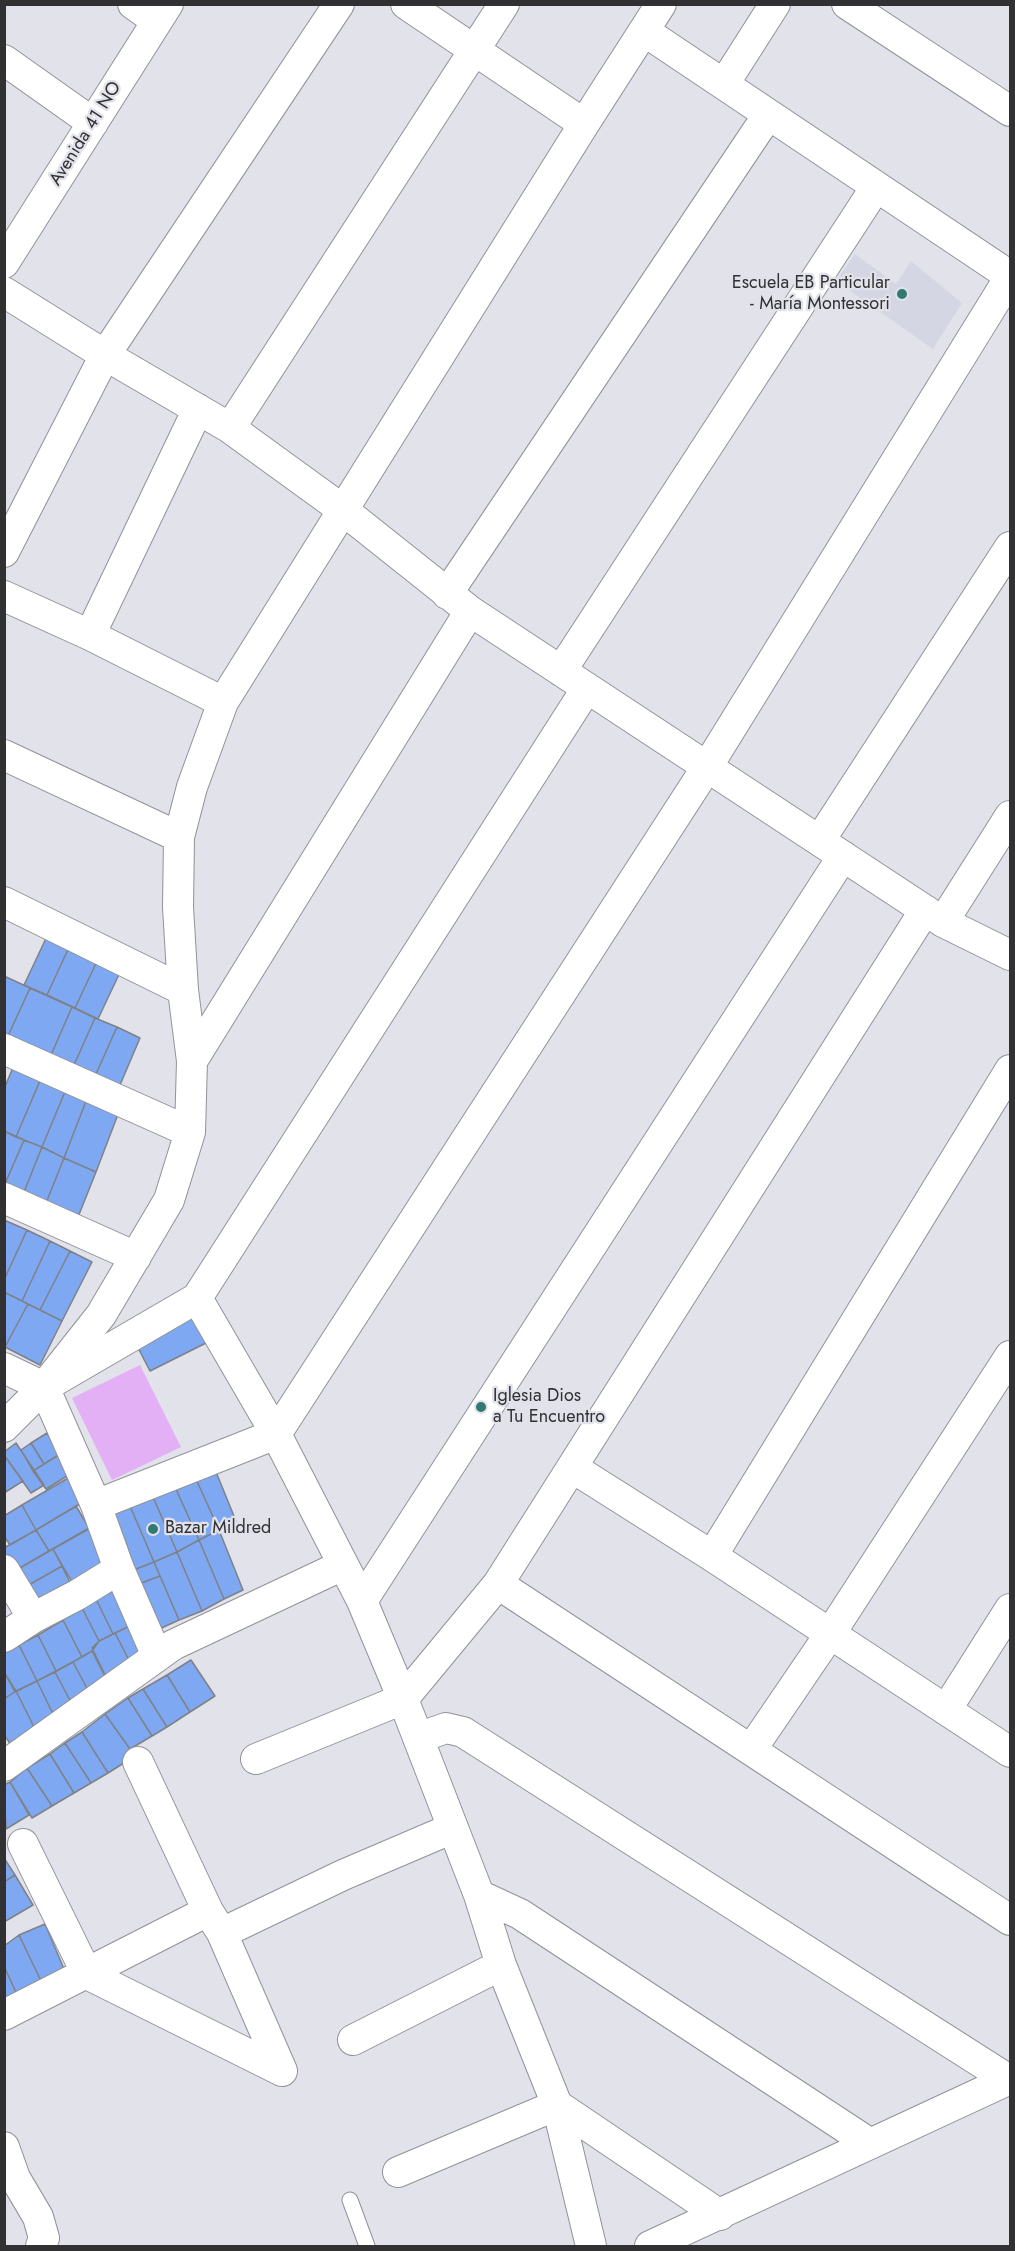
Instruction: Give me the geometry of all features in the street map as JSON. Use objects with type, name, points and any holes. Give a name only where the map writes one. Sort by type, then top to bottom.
[{"type":"street","points":[[133,4],[163,13]]},
{"type":"street","points":[[4,552],[105,355],[339,4]]},
{"type":"street","points":[[406,4],[584,124]]},
{"type":"street","points":[[230,428],[504,4]]},
{"type":"street","points":[[4,1427],[45,1387],[101,1315],[169,1200],[190,1132],[192,1061],[183,990],[178,907],[179,837],[192,787],[223,702],[661,4]]},
{"type":"street","points":[[724,84],[775,4]]},
{"type":"street","points":[[847,4],[1011,111]]},
{"type":"street","name":"Avenida 41 NO","points":[[4,263],[15,224],[93,123],[163,13]]},
{"type":"street","points":[[96,1505],[276,1434],[707,767],[1011,277],[644,31]]},
{"type":"street","points":[[4,60],[93,123]]},
{"type":"street","points":[[192,1061],[458,602],[768,115]]},
{"type":"street","points":[[561,671],[876,187]]},
{"type":"street","points":[[4,292],[105,355],[230,428],[343,510],[458,602],[934,916],[1011,955]]},
{"type":"street","points":[[90,635],[198,410]]},
{"type":"street","points":[[362,1601],[831,848],[1011,547]]},
{"type":"street","points":[[4,596],[90,635],[223,702]]},
{"type":"street","points":[[45,1387],[197,1298],[587,688]]},
{"type":"street","points":[[4,755],[179,837]]},
{"type":"street","points":[[256,1760],[403,1699],[498,1584],[934,916],[1011,816]]},
{"type":"street","points":[[4,902],[183,990]]},
{"type":"street","points":[[4,1049],[190,1132]]},
{"type":"street","points":[[712,1556],[1011,1070]]},
{"type":"street","points":[[4,1198],[136,1257]]},
{"type":"street","points":[[197,1298],[276,1434],[362,1601],[403,1699],[479,1895],[501,1965],[557,2105],[591,2247]]},
{"type":"street","points":[[751,1750],[830,1634],[1011,1356]]},
{"type":"street","points":[[4,1368],[45,1387],[157,1656]]},
{"type":"street","points":[[573,1468],[1011,1752]]},
{"type":"street","points":[[4,1766],[173,1645],[343,1565]]},
{"type":"street","points":[[4,1637],[119,1569]]},
{"type":"street","points":[[4,1570],[33,1618]]},
{"type":"street","points":[[498,1584],[1011,1920]]},
{"type":"street","points":[[946,1710],[1011,1609]]},
{"type":"street","points":[[418,1738],[446,1728],[463,1732],[1010,2080]]},
{"type":"street","points":[[23,1844],[87,1974],[282,2071],[215,1922],[138,1762]]},
{"type":"street","points":[[4,2015],[87,1974],[215,1922],[343,1875],[453,1828]]},
{"type":"street","points":[[479,1895],[520,1914],[869,2143]]},
{"type":"street","points":[[353,2040],[501,1965]]},
{"type":"street","points":[[650,2247],[869,2143],[1010,2080]]},
{"type":"street","points":[[398,2172],[557,2105]]},
{"type":"street","points":[[557,2105],[720,2215]]},
{"type":"street","points":[[4,2147],[10,2180],[38,2217],[44,2238],[41,2247]]},
{"type":"lane","points":[[350,2200],[367,2247]]},
{"type":"shaded area","name":"Escuela EB Particular - María Montessori","points":[[855,254],[896,284],[911,261],[962,303],[933,349],[836,281]]},
{"type":"shaded area","points":[[140,1365],[181,1447],[112,1480],[72,1398]]},
{"type":"building","points":[[49,932],[71,943],[47,995],[24,985]]},
{"type":"building","points":[[71,943],[99,957],[75,1008],[47,995]]},
{"type":"building","points":[[99,957],[122,968],[98,1019],[75,1008]]},
{"type":"building","points":[[4,976],[30,988],[8,1036],[4,1034]]},
{"type":"building","points":[[30,988],[72,1007],[51,1055],[8,1036]]},
{"type":"building","points":[[72,1007],[95,1018],[74,1065],[51,1055]]},
{"type":"building","points":[[95,1018],[117,1027],[96,1074],[74,1065]]},
{"type":"building","points":[[117,1027],[140,1038],[120,1085],[96,1074]]},
{"type":"building","points":[[14,1065],[42,1076],[16,1137],[4,1131],[4,1089]]},
{"type":"building","points":[[42,1076],[67,1087],[42,1147],[16,1137]]},
{"type":"building","points":[[67,1087],[88,1096],[64,1158],[42,1147]]},
{"type":"building","points":[[88,1096],[120,1109],[96,1172],[64,1158]]},
{"type":"building","points":[[4,1131],[24,1140],[4,1186]]},
{"type":"building","points":[[24,1140],[42,1147],[20,1202],[4,1186]]},
{"type":"building","points":[[42,1147],[64,1158],[42,1213],[20,1202]]},
{"type":"building","points":[[64,1158],[96,1172],[74,1227],[42,1213]]},
{"type":"building","points":[[4,1220],[27,1230],[4,1280]]},
{"type":"building","points":[[27,1230],[50,1241],[22,1301],[4,1292],[4,1280]]},
{"type":"building","points":[[50,1241],[70,1251],[40,1310],[22,1301]]},
{"type":"building","points":[[70,1251],[92,1262],[62,1321],[40,1310]]},
{"type":"building","points":[[4,1292],[28,1304],[5,1347],[4,1347]]},
{"type":"building","points":[[28,1304],[62,1321],[40,1365],[5,1347]]},
{"type":"building","points":[[196,1315],[210,1341],[150,1371],[136,1344]]},
{"type":"building","points":[[47,1433],[60,1454],[44,1464],[31,1443]]},
{"type":"building","points":[[16,1443],[44,1485],[31,1493],[4,1455],[4,1452]]},
{"type":"building","points":[[31,1443],[44,1464],[33,1471],[21,1450]]},
{"type":"building","points":[[60,1454],[72,1473],[46,1489],[33,1471]]},
{"type":"building","points":[[4,1455],[23,1481],[4,1493]]},
{"type":"building","points":[[216,1472],[236,1521],[219,1530],[196,1479]]},
{"type":"building","points":[[70,1477],[85,1501],[36,1530],[22,1505]]},
{"type":"building","points":[[196,1479],[219,1530],[199,1540],[175,1487]]},
{"type":"building","points":[[175,1487],[199,1540],[177,1552],[153,1497]]},
{"type":"building","name":"Bazar Mildred","points":[[153,1497],[177,1552],[154,1562],[130,1506]]},
{"type":"building","points":[[22,1505],[36,1530],[10,1545],[4,1536],[4,1516]]},
{"type":"building","points":[[76,1506],[89,1528],[49,1551],[36,1530]]},
{"type":"building","points":[[130,1506],[154,1562],[131,1571],[108,1516]]},
{"type":"building","points":[[94,1526],[112,1561],[72,1582],[53,1549]]},
{"type":"building","points":[[36,1530],[49,1551],[11,1573],[4,1563],[4,1548]]},
{"type":"building","points":[[219,1530],[243,1590],[224,1599],[199,1540]]},
{"type":"building","points":[[199,1540],[224,1599],[202,1611],[177,1552]]},
{"type":"building","points":[[53,1549],[62,1566],[20,1590],[11,1573]]},
{"type":"building","points":[[177,1552],[202,1611],[179,1620],[154,1562]]},
{"type":"building","points":[[154,1562],[160,1576],[136,1585],[131,1571]]},
{"type":"building","points":[[62,1566],[74,1591],[34,1613],[20,1590]]},
{"type":"building","points":[[160,1576],[179,1620],[155,1631],[136,1585]]},
{"type":"building","points":[[119,1588],[136,1623],[113,1634],[96,1599]]},
{"type":"building","points":[[96,1599],[113,1634],[99,1641],[81,1606]]},
{"type":"building","points":[[81,1606],[99,1641],[92,1651],[82,1657],[61,1616]]},
{"type":"building","points":[[63,1620],[82,1657],[56,1671],[38,1635]]},
{"type":"building","points":[[134,1624],[150,1655],[131,1664],[115,1633]]},
{"type":"building","points":[[115,1633],[131,1664],[109,1683],[92,1648],[99,1641]]},
{"type":"building","points":[[38,1635],[56,1671],[37,1681],[19,1645]]},
{"type":"building","points":[[19,1645],[37,1681],[15,1692],[4,1672],[4,1652]]},
{"type":"building","points":[[92,1651],[109,1684],[90,1694],[73,1662]]},
{"type":"building","points":[[191,1660],[215,1696],[190,1712],[167,1675]]},
{"type":"building","points":[[73,1662],[90,1694],[72,1704],[55,1672]]},
{"type":"building","points":[[4,1672],[16,1691],[4,1699]]},
{"type":"building","points":[[55,1672],[72,1704],[54,1716],[37,1681]]},
{"type":"building","points":[[167,1675],[190,1712],[167,1727],[143,1689]]},
{"type":"building","points":[[37,1681],[54,1716],[37,1733],[16,1691]]},
{"type":"building","points":[[143,1689],[167,1727],[152,1736],[128,1698]]},
{"type":"building","points":[[16,1691],[37,1733],[12,1746],[4,1735],[4,1699]]},
{"type":"building","points":[[128,1698],[152,1736],[130,1749],[105,1714]]},
{"type":"building","points":[[105,1714],[135,1756],[108,1773],[82,1732]]},
{"type":"building","points":[[82,1732],[108,1773],[91,1783],[65,1743]]},
{"type":"building","points":[[65,1743],[91,1783],[74,1793],[50,1754]]},
{"type":"building","points":[[50,1754],[74,1793],[52,1806],[27,1768]]},
{"type":"building","points":[[27,1768],[52,1806],[32,1818],[10,1782]]},
{"type":"building","points":[[10,1782],[29,1815],[6,1829],[4,1785]]},
{"type":"building","points":[[4,1858],[15,1875],[4,1882]]},
{"type":"building","points":[[15,1875],[33,1905],[4,1922],[4,1882]]},
{"type":"building","points":[[45,1924],[67,1976],[44,1987],[19,1935]]},
{"type":"building","points":[[19,1935],[44,1987],[19,1999],[4,1966],[4,1946]]},
{"type":"building","points":[[4,1966],[19,1999],[4,2004]]},
{"type":"place","name":"Escuela EB Particular - María Montessori","points":[[902,294]]},
{"type":"place","name":"Iglesia Dios a Tu Encuentro","points":[[481,1407]]},
{"type":"place","name":"Bazar Mildred","points":[[153,1529]]}]
